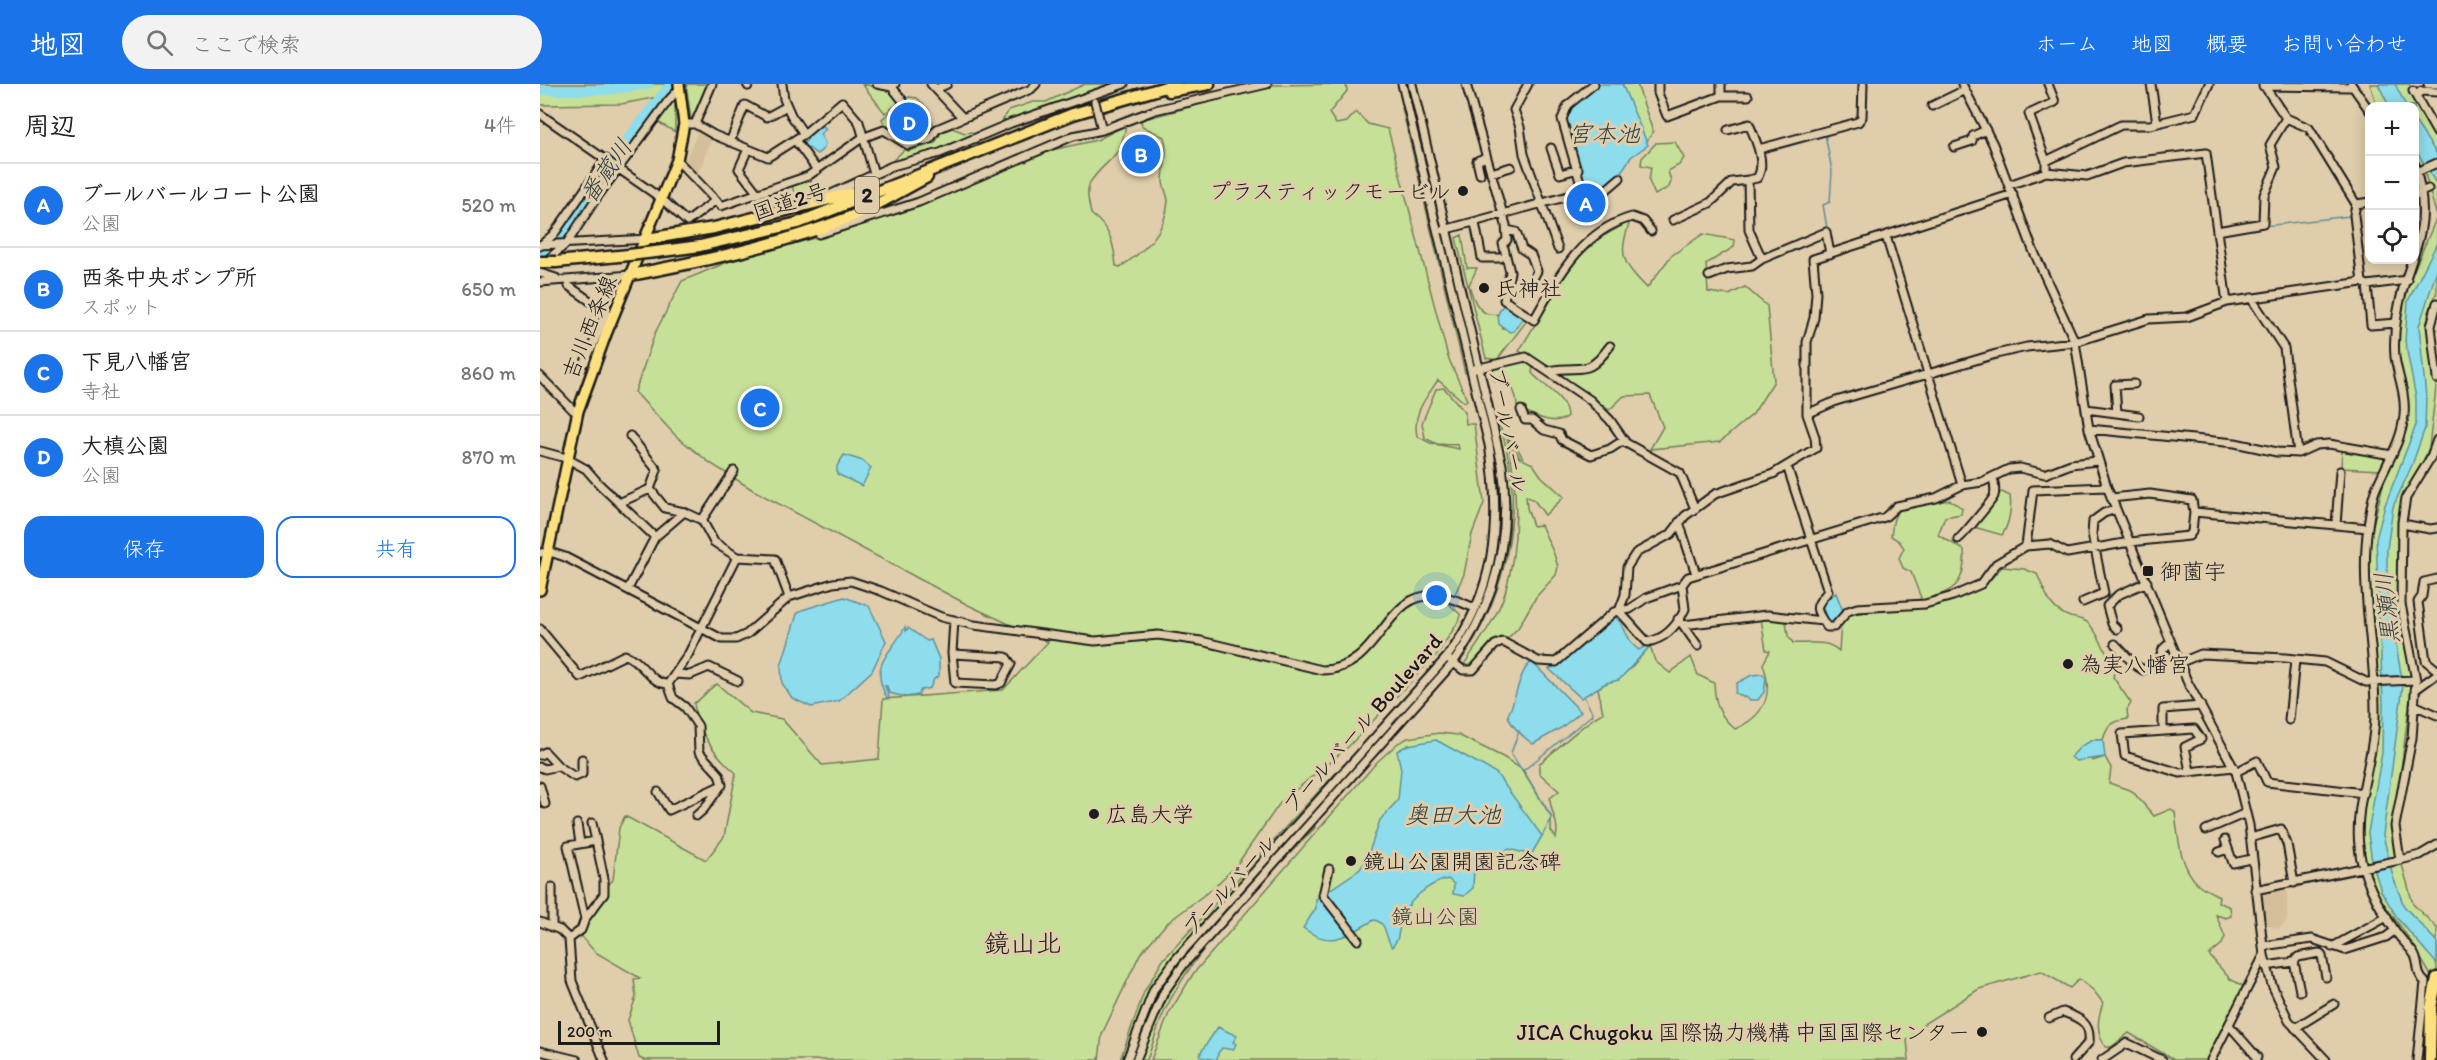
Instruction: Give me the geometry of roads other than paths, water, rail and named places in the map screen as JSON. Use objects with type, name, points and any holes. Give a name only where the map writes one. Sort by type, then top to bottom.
[{"type":"highway","points":[[1073,114],[1160,84]]},
{"type":"highway","name":"国道2号","points":[[540,262],[629,255],[700,246],[798,223],[1073,114],[1176,84]]},
{"type":"highway","points":[[1073,114],[1209,84]]},
{"type":"highway","points":[[647,239],[783,213],[852,194],[984,148]]},
{"type":"highway","points":[[631,275],[691,264],[847,219],[984,148]]},
{"type":"highway","points":[[2430,1060],[2426,1007],[2437,979]]},
{"type":"main road","name":"吉川西条線","points":[[540,590],[545,553],[566,458],[602,332],[647,239],[677,160],[684,123],[680,86]]},
{"type":"street","points":[[695,124],[711,84]]},
{"type":"street","points":[[782,84],[787,106],[804,134]]},
{"type":"street","points":[[877,84],[893,85],[903,101]]},
{"type":"street","points":[[933,86],[947,84]]},
{"type":"street","points":[[783,213],[813,203],[874,174],[940,153],[1011,123],[1124,84]]},
{"type":"street","points":[[808,232],[812,236],[919,202],[1044,146],[1155,110],[1267,84]]},
{"type":"street","name":"ブールバール Boulevard","points":[[1127,1060],[1154,989],[1176,959],[1447,657],[1467,627],[1475,608],[1493,545],[1497,504],[1489,445],[1402,84]]},
{"type":"street","name":"ブールバール","points":[[1136,1060],[1164,993],[1184,964],[1453,663],[1475,631],[1490,596],[1502,555],[1506,524],[1502,465],[1412,84]]},
{"type":"street","points":[[1466,84],[1507,230],[1507,240],[1503,244],[1510,272],[1504,300],[1534,320],[1566,263],[1598,233],[1632,217],[1643,221],[1651,231]]},
{"type":"street","points":[[1469,101],[1472,84]]},
{"type":"street","points":[[1528,84],[1514,110],[1520,127],[1522,148],[1558,249]]},
{"type":"street","points":[[1583,192],[1578,169],[1562,124],[1563,114],[1572,101],[1594,84]]},
{"type":"street","points":[[1658,84],[1658,93],[1667,116],[1721,96],[1748,96]]},
{"type":"street","points":[[1721,84],[1721,96]]},
{"type":"street","points":[[1759,149],[1858,122],[1862,117],[1863,84]]},
{"type":"street","points":[[2046,172],[2046,161],[2029,114],[2055,102],[2048,84]]},
{"type":"street","points":[[2151,84],[2157,123]]},
{"type":"street","points":[[2046,161],[2121,125],[2157,123],[2195,114],[2209,84]]},
{"type":"street","points":[[2428,84],[2437,84]]},
{"type":"street","points":[[2263,85],[2351,85],[2365,104]]},
{"type":"street","points":[[2263,85],[2286,118],[2309,128],[2356,204],[2354,215],[2371,325],[2396,324]]},
{"type":"street","points":[[540,267],[567,243],[680,86]]},
{"type":"street","points":[[933,86],[962,117]]},
{"type":"street","points":[[677,160],[721,206],[808,176],[864,137],[884,130],[908,145],[930,139],[937,129],[1031,86]]},
{"type":"street","points":[[1932,106],[1964,87],[1986,130],[2013,194],[2033,250],[2074,342],[2089,429],[2111,498],[2179,663],[2235,770],[2250,838],[2264,956],[2276,997],[2295,1028],[2326,1060]]},
{"type":"street","points":[[2437,92],[2421,91],[2415,94],[2437,133]]},
{"type":"street","points":[[1092,94],[1101,128]]},
{"type":"street","points":[[684,123],[695,124],[730,142],[768,157],[804,134],[842,102],[859,122],[874,174]]},
{"type":"street","points":[[730,142],[745,105],[767,117],[787,106]]},
{"type":"street","points":[[540,114],[662,199],[687,222],[716,200]]},
{"type":"street","points":[[2217,231],[2263,223],[2264,195],[2276,167],[2270,145],[2286,118]]},
{"type":"street","points":[[1673,220],[1710,203],[1732,182],[1756,178],[1760,173],[1759,149],[1749,124],[1728,130]]},
{"type":"street","points":[[1954,147],[1972,141],[1973,136],[1986,130]]},
{"type":"street","points":[[795,140],[817,170]]},
{"type":"street","points":[[748,148],[739,170],[759,194]]},
{"type":"street","points":[[1551,148],[1560,174],[1578,169]]},
{"type":"street","points":[[2009,185],[2046,172],[2087,176],[2123,163],[2206,153],[2227,302]]},
{"type":"street","points":[[1480,174],[1477,161],[1486,157]]},
{"type":"street","points":[[540,245],[554,234],[606,159]]},
{"type":"street","points":[[2422,170],[2437,163]]},
{"type":"street","points":[[1491,173],[1511,167]]},
{"type":"street","points":[[2417,1060],[2426,1007],[2426,982],[2416,969],[2415,956],[2394,931],[2362,868],[2359,824],[2372,753],[2375,716],[2374,681],[2366,606],[2368,528],[2374,493],[2399,438],[2404,415],[2404,386],[2395,357],[2396,324],[2407,280],[2430,231],[2428,189],[2419,167]]},
{"type":"street","points":[[1436,232],[1503,216],[1583,192],[1606,190],[1620,178]]},
{"type":"street","points":[[1748,180],[1749,230],[1762,259]]},
{"type":"street","points":[[2419,193],[2428,189]]},
{"type":"street","points":[[1620,611],[1626,595],[1627,567],[1641,548],[1671,534],[1679,522],[1715,494],[1773,474],[1816,448],[1815,437],[1807,414],[1807,342],[1814,318],[1816,293],[1812,262],[1815,258],[2013,194]]},
{"type":"street","points":[[1572,196],[1579,216],[1595,208]]},
{"type":"street","points":[[2356,204],[2365,203]]},
{"type":"street","points":[[1475,223],[1482,258],[1500,258]]},
{"type":"street","points":[[1507,230],[1516,232],[1522,249],[1531,255],[1537,271],[1530,285]]},
{"type":"street","points":[[1709,276],[1727,269],[1752,266],[1762,259],[1826,232],[1830,254]]},
{"type":"street","points":[[1886,236],[1962,485]]},
{"type":"street","points":[[540,245],[647,239]]},
{"type":"street","points":[[1497,240],[1507,240]]},
{"type":"street","points":[[540,273],[556,278]]},
{"type":"street","points":[[540,282],[631,275]]},
{"type":"street","points":[[1807,414],[1836,401],[1928,376],[1996,354],[2074,342],[2149,319],[2187,317],[2227,302],[2251,298],[2364,283],[2407,280]]},
{"type":"street","points":[[569,286],[607,313],[602,332],[585,362]]},
{"type":"street","points":[[2251,298],[2284,348],[2298,453]]},
{"type":"street","points":[[2437,303],[2431,326],[2437,379]]},
{"type":"street","points":[[1549,371],[1583,370],[1601,359],[1610,346]]},
{"type":"street","points":[[1470,370],[1526,357],[1549,371],[1590,400],[1610,420],[1624,440],[1680,473],[1695,509]]},
{"type":"street","points":[[540,376],[573,410],[578,411]]},
{"type":"street","points":[[2117,413],[2115,385],[2133,384]]},
{"type":"street","points":[[2086,409],[2139,416]]},
{"type":"street","points":[[1521,410],[1525,420],[1532,420],[1544,430],[1559,434],[1562,440],[1590,455],[1610,449],[1624,440]]},
{"type":"street","points":[[2089,429],[2235,443],[2277,452],[2298,453],[2316,445],[2329,444],[2392,455]]},
{"type":"street","points":[[619,502],[650,489],[657,470],[630,436]]},
{"type":"street","points":[[2400,860],[2395,826],[2412,738],[2415,690],[2401,604],[2402,524],[2406,498],[2432,457],[2437,440]]},
{"type":"street","points":[[540,451],[566,458],[586,469],[655,537]]},
{"type":"street","points":[[1447,657],[1463,670],[1473,670],[1495,645],[1503,642],[1538,661],[1556,662],[1614,612],[1630,609],[1646,598],[1682,585],[1688,577],[1696,574],[1885,517],[1897,506],[1936,498],[1962,485],[1993,477],[2009,469],[2020,468],[2045,474],[2071,464],[2097,460]]},
{"type":"street","points":[[1788,466],[1828,591],[1817,601],[1816,607],[1827,627],[1834,627],[1848,611],[1857,608],[1925,604],[1953,596],[1981,584],[1996,564],[2026,546],[2050,544],[2067,553],[2130,542],[2192,535],[2194,512],[2192,500],[2150,494],[2111,498]]},
{"type":"street","points":[[702,520],[734,471]]},
{"type":"street","points":[[2336,525],[2340,471]]},
{"type":"street","points":[[1958,539],[1963,537],[1974,518],[1988,506],[1995,487],[1993,477]]},
{"type":"street","points":[[2026,546],[2033,490],[2107,487]]},
{"type":"street","points":[[650,489],[665,508],[684,512],[702,520],[714,542],[737,557],[776,559],[789,597]]},
{"type":"street","points":[[2084,602],[2104,593],[2094,548],[2091,528],[2093,522],[2104,513],[2116,509]]},
{"type":"street","points":[[628,589],[655,537],[684,512]]},
{"type":"street","points":[[2194,512],[2368,528]]},
{"type":"street","points":[[1679,522],[1696,574]]},
{"type":"street","points":[[2402,524],[2437,528]]},
{"type":"street","points":[[545,553],[565,557],[722,639],[742,637],[789,597],[832,583],[851,581],[954,620],[1095,641],[1158,635],[1201,641],[1322,670],[1341,669],[1356,661],[1396,612],[1411,601],[1441,596],[1475,608]]},
{"type":"street","points":[[668,684],[701,629],[737,557]]},
{"type":"street","points":[[2415,690],[2437,672],[2426,661],[2418,602],[2422,596],[2424,582],[2437,579]]},
{"type":"street","points":[[2117,629],[2112,624],[2107,606],[2118,596],[2147,582]]},
{"type":"street","points":[[1620,611],[1647,642],[1660,640],[1681,622],[1685,609],[1682,585]]},
{"type":"street","points":[[1681,622],[1767,615],[1823,621]]},
{"type":"street","points":[[953,654],[1006,657],[1011,664],[1002,683],[996,686],[955,683],[953,654],[954,620]]},
{"type":"street","points":[[1681,622],[1698,646]]},
{"type":"street","points":[[540,629],[580,677],[625,655],[632,657],[656,681],[668,684]]},
{"type":"street","points":[[2115,644],[2143,670],[2158,663],[2163,649],[2171,642]]},
{"type":"street","points":[[2179,663],[2201,654],[2295,660],[2325,663],[2366,682],[2414,680]]},
{"type":"street","points":[[2289,720],[2295,660]]},
{"type":"street","points":[[675,674],[690,675],[709,667],[738,681]]},
{"type":"street","points":[[668,684],[673,698],[685,707],[698,726],[699,752],[719,774],[722,785]]},
{"type":"street","points":[[2414,705],[2437,714]]},
{"type":"street","points":[[2163,730],[2163,709],[2201,706]]},
{"type":"street","points":[[2190,771],[2185,747],[2200,739],[2194,729],[2122,734],[2125,756],[2180,773],[2235,770],[2257,761],[2267,782],[2364,793]]},
{"type":"street","points":[[540,755],[545,752],[558,766],[575,777],[582,774],[582,759]]},
{"type":"street","points":[[540,767],[545,769],[558,766]]},
{"type":"street","points":[[658,792],[669,810],[722,785]]},
{"type":"street","points":[[696,816],[704,810],[722,785]]},
{"type":"street","points":[[540,786],[545,804]]},
{"type":"street","points":[[2206,830],[2246,813]]},
{"type":"street","points":[[569,939],[581,930],[585,919],[604,894],[604,879],[592,823]]},
{"type":"street","points":[[577,824],[580,843]]},
{"type":"street","points":[[2250,838],[2281,829],[2287,844],[2294,883]]},
{"type":"street","points":[[585,919],[568,846],[596,840]]},
{"type":"street","points":[[2225,840],[2233,863],[2251,858]]},
{"type":"street","points":[[2255,890],[2400,860],[2420,855],[2437,845]]},
{"type":"street","points":[[2219,852],[2228,849]]},
{"type":"street","points":[[1329,868],[1323,894],[1358,940]]},
{"type":"street","points":[[552,887],[552,927]]},
{"type":"street","points":[[2332,947],[2387,917]]},
{"type":"street","points":[[540,922],[569,939]]},
{"type":"street","points":[[2263,946],[2301,938],[2312,939],[2345,950],[2386,937],[2394,931]]},
{"type":"street","points":[[569,939],[572,981],[604,1060]]},
{"type":"street","points":[[2266,966],[2294,962],[2298,957],[2319,953],[2326,977]]},
{"type":"street","points":[[2211,1060],[2264,956]]},
{"type":"street","points":[[2294,962],[2300,991]]},
{"type":"street","points":[[2295,1028],[2334,1004]]},
{"type":"street","points":[[2049,1018],[2063,1012],[2083,1020],[2088,1028],[2089,1042],[2073,1060]]},
{"type":"street","points":[[2229,1025],[2257,1057],[2256,1060]]},
{"type":"street","points":[[2102,1060],[2127,1043],[2159,1059]]},
{"type":"street","points":[[540,1051],[577,1060]]},
{"type":"water","name":"宮本池","points":[[1599,84],[1622,84],[1648,145],[1631,157],[1619,175],[1605,188],[1585,186],[1564,122],[1571,105]]},
{"type":"water","points":[[2378,84],[2395,84],[2404,102],[2387,102]]},
{"type":"water","points":[[822,124],[826,129],[820,134],[825,143],[824,148],[817,154],[803,144],[807,140],[806,137]]},
{"type":"water","points":[[2419,127],[2437,154],[2437,185],[2419,156]]},
{"type":"water","points":[[2437,243],[2437,270],[2419,326],[2426,397],[2425,428],[2412,465],[2393,507],[2387,549],[2387,593],[2403,685],[2383,835],[2393,877],[2404,906],[2437,942],[2437,964],[2398,919],[2381,891],[2372,862],[2368,833],[2382,753],[2383,704],[2376,539],[2385,505],[2416,425],[2416,398],[2405,341],[2408,301]]},
{"type":"water","points":[[1504,303],[1524,316],[1514,331],[1510,332],[1499,324],[1498,314]]},
{"type":"water","points":[[844,455],[863,461],[871,468],[862,486],[837,474],[837,466]]},
{"type":"water","points":[[1836,593],[1843,611],[1839,619],[1829,624],[1821,603]]},
{"type":"water","points":[[844,597],[869,606],[886,641],[872,671],[839,701],[811,707],[792,698],[782,683],[781,666],[797,614],[802,610]]},
{"type":"water","points":[[1615,617],[1635,647],[1639,650],[1649,644],[1650,646],[1619,680],[1606,683],[1581,698],[1549,669],[1564,661]]},
{"type":"water","points":[[905,627],[906,631],[908,628],[927,641],[931,640],[939,659],[939,676],[934,679],[930,688],[921,690],[918,695],[906,697],[889,693],[885,686],[889,697],[887,698],[880,676],[881,667]]},
{"type":"water","points":[[1532,662],[1581,712],[1561,728],[1533,744],[1515,727],[1508,715],[1524,671]]},
{"type":"water","points":[[1763,674],[1766,678],[1764,692],[1758,700],[1751,700],[1735,693],[1737,683],[1752,675]]},
{"type":"water","name":"奥田大池","points":[[1436,740],[1496,773],[1542,836],[1531,855],[1510,849],[1494,854],[1489,864],[1474,869],[1473,888],[1464,896],[1453,894],[1454,884],[1448,879],[1433,884],[1419,894],[1408,907],[1401,921],[1398,938],[1392,947],[1382,924],[1374,920],[1340,938],[1323,938],[1313,935],[1303,928],[1316,908],[1316,899],[1359,870],[1366,861],[1380,820],[1398,800],[1401,769],[1397,751],[1408,745]]},
{"type":"water","points":[[2093,740],[2103,740],[2105,757],[2076,761],[2071,757],[2081,746]]},
{"type":"water","points":[[1218,1027],[1237,1036],[1233,1042],[1236,1044],[1233,1050],[1222,1048],[1217,1060],[1200,1057],[1201,1052]]},
{"type":"waterway","name":"黒瀬川","points":[[540,90],[605,90],[648,84]]},
{"type":"waterway","name":"番蔵川","points":[[540,257],[559,240],[629,137],[671,84]]},
{"type":"waterway","points":[[1857,119],[1859,109]]},
{"type":"waterway","points":[[1825,134],[1832,171],[1830,202],[1823,205],[1827,228]]},
{"type":"waterway","points":[[2256,227],[2350,216]]},
{"type":"waterway","points":[[1524,770],[1593,714],[1584,697]]},
{"type":"waterway","points":[[1519,731],[1511,753],[1552,818],[1542,836]]},
{"type":"place","name":"大槙公園","points":[[909,122]]},
{"type":"place","name":"西条中央ポンプ所","points":[[1141,154]]},
{"type":"place","name":"プラスティックモービル","points":[[1463,191]]},
{"type":"place","name":"ブールバールコート公園","points":[[1586,203]]},
{"type":"place","name":"氏神社","points":[[1484,288]]},
{"type":"place","name":"下見八幡宮","points":[[760,408]]},
{"type":"place","name":"御薗宇","points":[[2148,571]]},
{"type":"place","name":"為実八幡宮","points":[[2068,664]]},
{"type":"place","name":"広島大学","points":[[1094,814]]},
{"type":"place","name":"鏡山公園開園記念碑","points":[[1351,861]]},
{"type":"place","name":"JICA Chugoku 国際協力機構 中国国際センター","points":[[1982,1032]]},
{"type":"district","name":"鏡山北","points":[[1023,943]]},
{"type":"park label","name":"鏡山公園","points":[[1435,916]]}]
